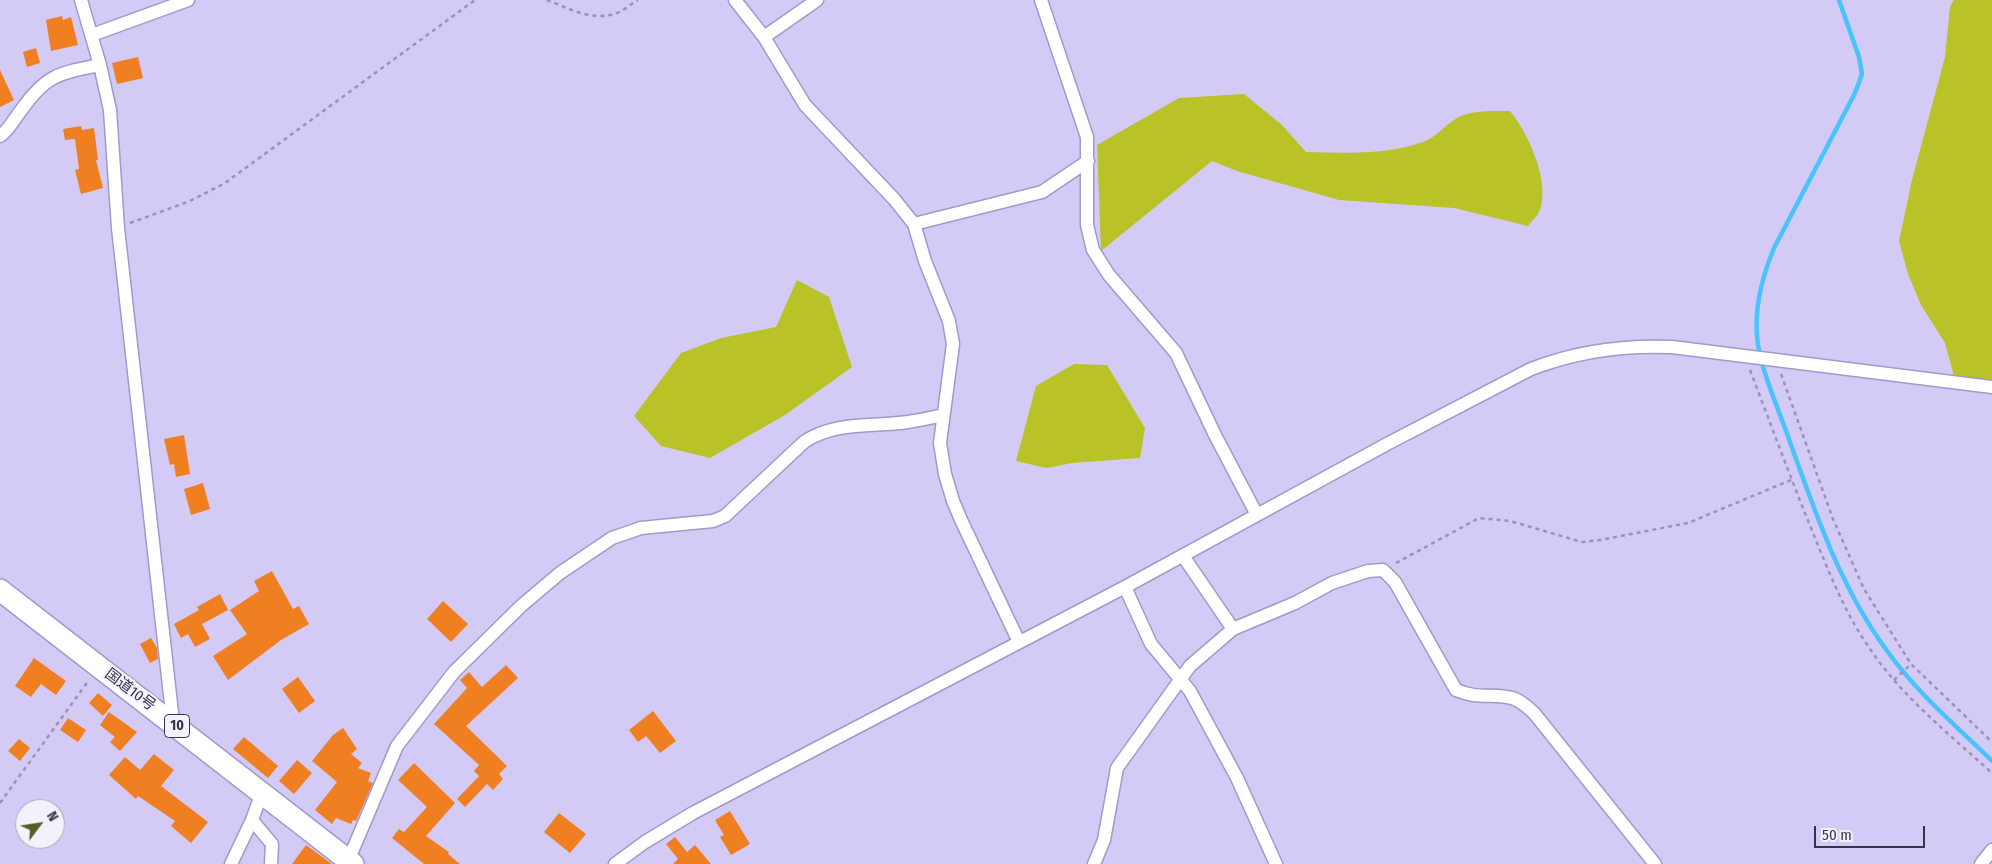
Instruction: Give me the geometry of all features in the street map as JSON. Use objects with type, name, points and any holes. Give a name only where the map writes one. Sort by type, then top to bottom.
[{"type":"highway","name":"国道10号","points":[[0,590],[173,722],[261,795],[351,862]]},
{"type":"street","points":[[81,0],[100,64],[110,110],[118,228],[173,722]]},
{"type":"street","points":[[92,35],[188,0]]},
{"type":"street","points":[[735,0],[764,37],[805,105],[894,199],[914,224],[925,261],[949,321],[953,344],[942,415],[940,442],[953,501],[1019,642]]},
{"type":"street","points":[[764,37],[817,0]]},
{"type":"street","points":[[1041,0],[1087,137],[1088,225],[1093,250],[1109,275],[1176,353],[1257,515]]},
{"type":"street","points":[[0,136],[35,91],[48,79],[63,72],[100,64]]},
{"type":"street","points":[[914,224],[1042,192],[1088,161]]},
{"type":"street","points":[[615,864],[645,842],[694,813],[1125,587],[1404,436],[1549,362],[1619,347],[1672,347],[1992,387]]},
{"type":"street","points":[[351,862],[397,746],[454,672],[521,606],[560,573],[612,538],[634,531],[714,522],[724,516],[816,433],[838,428],[908,422],[942,415]]},
{"type":"street","points":[[1183,556],[1233,629]]},
{"type":"street","points":[[1094,864],[1104,840],[1117,768],[1190,666],[1233,629],[1295,603],[1332,583],[1368,571],[1383,570],[1396,582],[1456,690],[1472,697],[1508,697],[1521,702],[1534,713],[1655,864]]},
{"type":"street","points":[[1125,587],[1151,644],[1190,691],[1237,778],[1276,864]]},
{"type":"street","points":[[231,864],[252,820],[261,795]]},
{"type":"street","points":[[252,820],[272,844],[271,864]]},
{"type":"street","points":[[1981,864],[1992,850]]},
{"type":"path","points":[[118,228],[190,200],[226,183],[475,0]]},
{"type":"path","points":[[546,0],[583,14],[600,16],[616,14],[638,0]]},
{"type":"path","points":[[1745,357],[1791,480],[1848,614],[1868,646],[1894,680],[1992,773]]},
{"type":"path","points":[[1777,360],[1833,519],[1864,589],[1911,664],[1992,742]]},
{"type":"path","points":[[1383,570],[1479,518],[1510,521],[1582,542],[1600,540],[1688,523],[1791,480]]},
{"type":"path","points":[[1894,680],[1911,664]]},
{"type":"path","points":[[0,803],[99,666]]},
{"type":"shaded area","points":[[1954,0],[1992,0],[1992,381],[1954,376],[1945,343],[1921,305],[1908,274],[1899,241],[1912,180],[1945,57],[1950,6]]},
{"type":"shaded area","points":[[1244,94],[1282,125],[1306,152],[1336,153],[1395,149],[1428,140],[1451,122],[1467,114],[1485,111],[1510,111],[1530,144],[1540,171],[1542,198],[1540,210],[1528,226],[1454,208],[1339,200],[1237,171],[1212,161],[1101,251],[1097,145],[1179,98]]},
{"type":"shaded area","points":[[797,280],[829,297],[852,367],[785,415],[710,458],[661,446],[634,416],[681,353],[721,338],[776,327]]},
{"type":"shaded area","points":[[1074,364],[1107,365],[1145,428],[1140,458],[1072,463],[1047,468],[1016,461],[1036,386]]},
{"type":"building","points":[[62,16],[63,20],[71,17],[78,45],[51,51],[46,20]]},
{"type":"building","points":[[36,48],[40,63],[27,67],[23,52]]},
{"type":"building","points":[[138,57],[143,78],[117,84],[112,63]]},
{"type":"building","points":[[0,70],[14,100],[0,107]]},
{"type":"building","points":[[81,126],[82,130],[94,128],[98,160],[96,160],[103,188],[81,194],[75,170],[79,169],[75,139],[65,140],[63,129]]},
{"type":"building","points":[[184,435],[190,474],[176,477],[174,464],[170,465],[164,439]]},
{"type":"building","points":[[203,483],[210,509],[191,515],[184,489]]},
{"type":"building","points":[[272,571],[293,609],[299,606],[309,624],[281,640],[228,680],[213,656],[247,634],[230,610],[259,591],[254,581]]},
{"type":"building","points":[[220,594],[228,610],[202,624],[210,639],[195,647],[188,634],[181,638],[174,624],[199,610],[197,607]]},
{"type":"building","points":[[443,601],[468,624],[451,642],[427,619]]},
{"type":"building","points":[[151,638],[157,648],[158,659],[150,663],[140,644]]},
{"type":"building","points":[[34,658],[66,681],[56,695],[41,684],[31,697],[15,686]]},
{"type":"building","points":[[506,665],[518,678],[466,726],[507,766],[499,774],[503,779],[493,790],[487,784],[465,807],[457,799],[479,776],[474,771],[479,765],[434,724],[467,688],[460,680],[469,672],[482,687]]},
{"type":"building","points":[[298,677],[315,701],[299,713],[282,689]]},
{"type":"building","points":[[98,693],[112,705],[103,716],[89,703]]},
{"type":"building","points":[[653,711],[676,741],[660,753],[646,736],[638,742],[629,730]]},
{"type":"building","points":[[109,712],[137,732],[120,751],[110,742],[115,737],[100,725]]},
{"type":"building","points":[[68,718],[86,730],[78,742],[60,730]]},
{"type":"building","points":[[343,728],[357,749],[351,754],[362,763],[358,768],[371,773],[368,781],[373,783],[356,821],[353,820],[351,824],[336,818],[332,824],[315,810],[337,782],[312,761],[333,735]]},
{"type":"building","points":[[244,737],[278,766],[268,778],[233,749]]},
{"type":"building","points":[[19,739],[30,748],[20,761],[8,751]]},
{"type":"building","points":[[154,754],[174,770],[161,786],[208,822],[191,843],[171,826],[175,821],[138,796],[136,799],[109,775],[125,757],[140,770]]},
{"type":"building","points":[[297,760],[312,773],[294,794],[279,781]]},
{"type":"building","points":[[414,763],[455,803],[426,836],[449,852],[448,854],[460,864],[424,864],[392,838],[399,829],[404,832],[427,807],[398,780]]},
{"type":"building","points":[[730,811],[750,844],[731,855],[720,837],[724,835],[715,820]]},
{"type":"building","points":[[559,813],[586,834],[570,853],[544,832]]},
{"type":"building","points":[[675,837],[687,852],[695,845],[711,864],[673,864],[678,859],[666,844]]},
{"type":"building","points":[[306,845],[332,864],[292,864]]},
{"type":"waterway","points":[[1839,0],[1859,57],[1862,74],[1855,93],[1774,248],[1762,283],[1760,295],[1757,320],[1758,345],[1770,388],[1828,543],[1840,571],[1868,623],[1909,679],[1992,761]]}]
